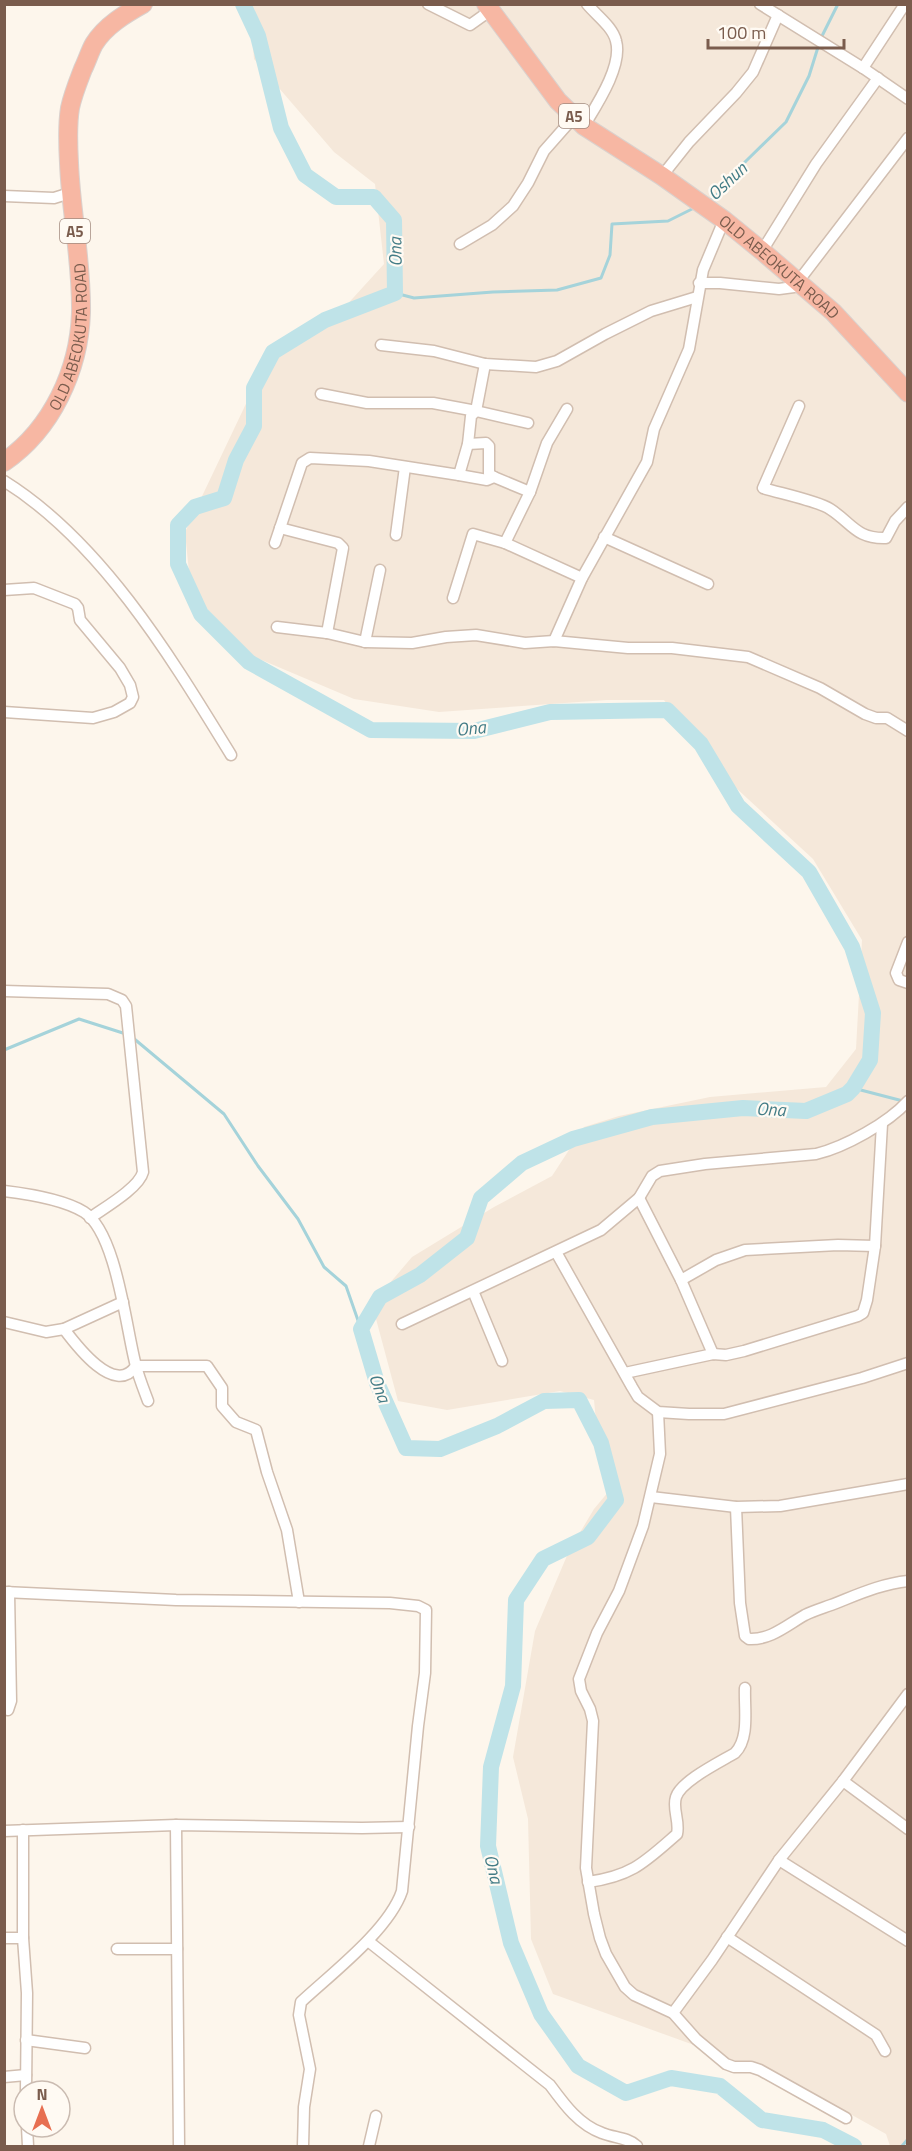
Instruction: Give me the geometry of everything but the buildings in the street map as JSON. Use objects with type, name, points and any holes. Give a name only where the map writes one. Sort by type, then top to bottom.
[{"type":"highway","name":"OLD ABEOKUTA ROAD","points":[[4,462],[33,437],[52,410],[65,385],[75,353],[81,316],[81,282],[70,193],[68,128],[74,91],[94,44],[113,23],[143,4]]},
{"type":"highway","name":"OLD ABEOKUTA ROAD","points":[[489,8],[539,78],[579,122],[662,176],[724,220],[762,251],[833,312],[908,393]]},
{"type":"street","points":[[428,4],[470,25],[489,8]]},
{"type":"street","points":[[460,244],[492,225],[513,206],[544,151],[579,122],[602,96],[614,64],[616,40],[612,32],[587,4]]},
{"type":"street","points":[[760,4],[908,99]]},
{"type":"street","points":[[863,68],[905,4]]},
{"type":"street","points":[[662,176],[689,142],[753,72],[778,15]]},
{"type":"street","points":[[762,251],[816,164],[878,78]]},
{"type":"street","points":[[699,283],[790,289],[799,283],[810,264],[908,138]]},
{"type":"street","points":[[4,196],[54,198],[70,193]]},
{"type":"street","points":[[554,642],[582,578],[647,462],[654,429],[688,349],[699,283],[714,240],[724,220]]},
{"type":"street","points":[[381,345],[434,351],[485,364],[536,367],[557,361],[651,311],[697,297]]},
{"type":"street","points":[[459,475],[468,444],[471,416],[476,411],[485,364]]},
{"type":"street","points":[[321,394],[367,403],[433,404],[528,423]]},
{"type":"street","points":[[799,406],[763,488],[829,508],[860,534],[874,538],[886,538],[895,521],[908,507]]},
{"type":"street","points":[[505,543],[530,492],[547,443],[567,409]]},
{"type":"street","points":[[468,444],[489,446],[489,474],[530,492]]},
{"type":"street","points":[[275,543],[302,463],[310,458],[369,461],[487,480],[494,477]]},
{"type":"street","points":[[396,535],[405,467]]},
{"type":"street","points":[[4,481],[28,496],[92,556],[144,622],[191,689],[231,755]]},
{"type":"street","points":[[280,528],[338,543],[343,548],[327,633]]},
{"type":"street","points":[[453,598],[473,534],[505,543],[582,578]]},
{"type":"street","points":[[604,537],[708,584]]},
{"type":"street","points":[[365,642],[380,570]]},
{"type":"street","points":[[4,590],[34,588],[75,604],[80,620],[120,668],[130,685],[133,697],[130,704],[114,712],[93,718],[4,712]]},
{"type":"street","points":[[276,627],[327,633],[365,642],[412,643],[476,635],[525,643],[554,642],[628,648],[699,650],[748,657],[820,688],[865,714],[876,718],[887,718],[908,731]]},
{"type":"street","points":[[908,942],[896,973],[899,980],[908,983]]},
{"type":"street","points":[[4,991],[108,994],[122,1000],[126,1006],[143,1172],[135,1185],[90,1218]]},
{"type":"street","points":[[402,1324],[601,1230],[639,1198],[652,1176],[660,1171],[705,1164],[816,1155],[827,1152],[882,1124],[908,1101]]},
{"type":"street","points":[[625,1372],[713,1354],[726,1355],[744,1351],[863,1313],[875,1246],[882,1124]]},
{"type":"street","points":[[4,1191],[42,1196],[84,1213],[96,1224],[117,1276],[136,1366],[148,1401]]},
{"type":"street","points":[[639,1198],[681,1280],[713,1354]]},
{"type":"street","points":[[681,1280],[716,1260],[745,1250],[838,1245],[875,1246]]},
{"type":"street","points":[[556,1252],[638,1397],[658,1412],[724,1414],[862,1378],[908,1363]]},
{"type":"street","points":[[473,1291],[502,1361]]},
{"type":"street","points":[[4,1322],[46,1332],[64,1329],[123,1302]]},
{"type":"street","points":[[64,1329],[87,1358],[107,1371],[126,1376],[136,1366]]},
{"type":"street","points":[[136,1366],[207,1366],[222,1388],[222,1406],[236,1422],[256,1430],[267,1472],[287,1530],[299,1602]]},
{"type":"street","points":[[658,1412],[661,1445],[651,1497],[620,1591],[597,1633],[579,1679],[581,1691],[593,1721],[587,1858],[588,1882],[600,1938],[625,1987],[634,1995],[673,2013],[696,2038],[726,2064],[760,2070],[846,2118]]},
{"type":"street","points":[[651,1497],[735,1507],[780,1506],[908,1484]]},
{"type":"street","points":[[735,1507],[740,1604],[745,1636],[749,1639],[758,1639],[781,1630],[806,1614],[880,1586],[908,1581]]},
{"type":"street","points":[[8,1710],[10,1701],[7,1592],[176,1600],[390,1603],[418,1606],[426,1610],[425,1673],[402,1891],[398,1901],[368,1941],[301,2002],[299,2008],[310,2069],[304,2107],[303,2146]]},
{"type":"street","points":[[588,1882],[620,1875],[637,1868],[677,1834],[679,1827],[675,1797],[681,1787],[735,1753],[740,1747],[744,1737],[745,1688]]},
{"type":"street","points":[[673,2013],[779,1860],[904,1707],[908,1694]]},
{"type":"street","points":[[843,1781],[908,1829]]},
{"type":"street","points":[[4,1831],[176,1825],[409,1827]]},
{"type":"street","points":[[176,1825],[179,2146]]},
{"type":"street","points":[[23,1830],[23,1938],[27,1993],[26,2079]]},
{"type":"street","points":[[779,1860],[908,1941]]},
{"type":"street","points":[[727,1937],[876,2035],[885,2051]]},
{"type":"street","points":[[4,1938],[23,1938]]},
{"type":"street","points":[[368,1941],[550,2085],[572,2113],[588,2127],[603,2134],[627,2140],[637,2146]]},
{"type":"street","points":[[117,1949],[177,1949]]},
{"type":"street","points":[[26,2040],[85,2048]]},
{"type":"street","points":[[4,2077],[26,2075]]},
{"type":"street","points":[[369,2146],[376,2116]]},
{"type":"shaded area","points":[[250,5],[907,5],[907,2146],[890,2146],[886,2134],[818,2096],[716,2053],[553,1994],[531,1939],[528,1819],[513,1757],[535,1631],[569,1551],[594,1509],[614,1485],[597,1431],[594,1400],[560,1391],[447,1410],[398,1401],[372,1304],[412,1257],[494,1207],[552,1176],[584,1127],[619,1116],[710,1097],[826,1087],[856,1049],[862,940],[813,859],[710,764],[664,700],[607,700],[439,712],[354,699],[252,656],[191,592],[185,532],[263,368],[333,320],[384,264],[375,184],[334,152],[254,59]]},
{"type":"waterway","name":"Ona","points":[[243,4],[258,36],[281,128],[305,175],[336,197],[374,197],[394,220],[395,293],[325,320],[273,352],[254,388],[254,426],[236,460],[224,498],[195,507],[178,525],[178,564],[201,614],[249,662],[371,730],[474,731],[550,712],[667,710],[701,744],[738,806],[809,872],[852,947],[873,1013],[870,1060],[847,1094],[806,1111],[743,1108],[652,1117],[573,1139],[522,1163],[481,1198],[467,1238],[420,1275],[380,1297],[361,1329],[377,1383],[406,1448],[440,1449],[497,1426],[544,1401],[579,1400],[601,1443],[616,1500],[588,1537],[543,1559],[516,1600],[513,1686],[491,1767],[488,1846],[511,1943],[541,2014],[578,2066],[626,2093],[671,2078],[720,2086],[762,2120],[823,2130],[854,2146]]},
{"type":"waterway","name":"Oshun","points":[[821,38],[838,4]]},
{"type":"waterway","name":"Oshun","points":[[708,201],[714,198],[746,161],[786,122],[809,76],[819,44]]},
{"type":"waterway","name":"Oshun","points":[[395,293],[414,298],[557,290],[601,278],[610,255],[612,224],[668,221],[696,207]]},
{"type":"waterway","points":[[4,1050],[79,1019],[126,1034]]},
{"type":"waterway","points":[[132,1037],[224,1114],[258,1166],[298,1219],[324,1267],[346,1286],[361,1329]]},
{"type":"waterway","points":[[853,1088],[903,1101]]},
{"type":"waterway","points":[[902,2146],[908,2139]]}]
